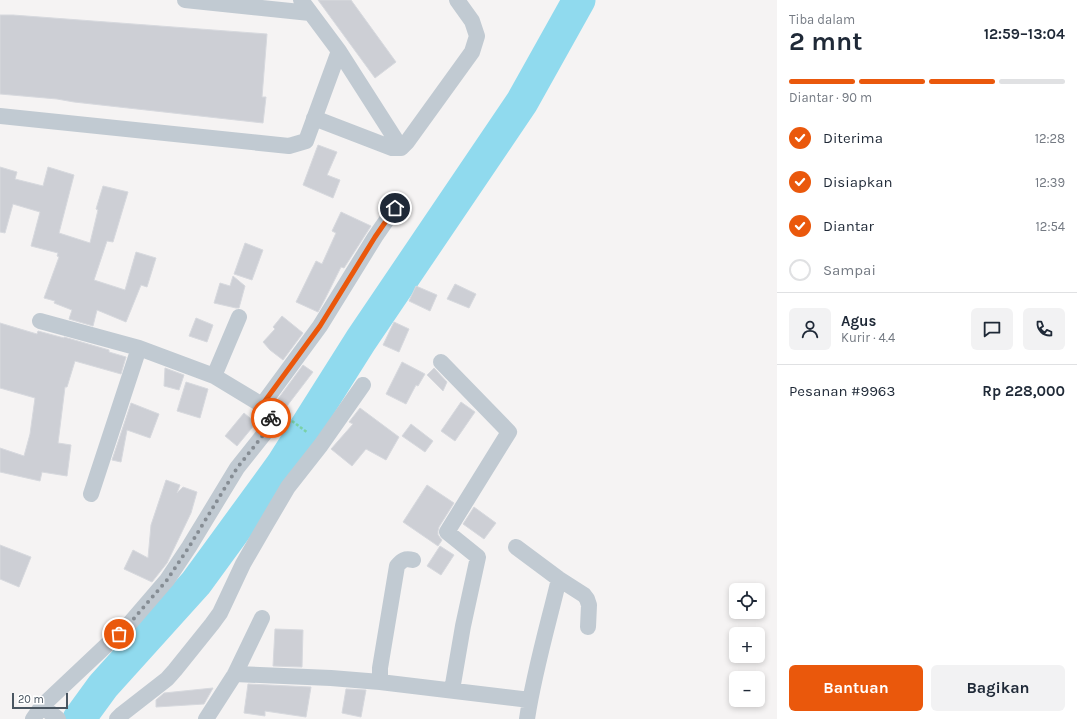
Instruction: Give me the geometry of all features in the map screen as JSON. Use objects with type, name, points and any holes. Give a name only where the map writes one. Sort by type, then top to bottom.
[{"type":"street","points":[[185,0],[305,6],[339,52],[401,148]]},
{"type":"street","points":[[314,118],[392,148],[401,148],[407,142],[472,52],[477,36],[472,21],[457,0]]},
{"type":"street","points":[[0,116],[289,146],[306,141],[339,52]]},
{"type":"street","points":[[262,405],[320,326],[375,237],[395,208]]},
{"type":"street","points":[[214,376],[239,317]]},
{"type":"street","points":[[40,321],[139,348],[214,376],[262,405],[270,414],[272,419],[268,429],[237,468],[167,580],[130,623],[46,714]]},
{"type":"street","points":[[92,494],[139,348]]},
{"type":"street","points":[[441,362],[509,432],[447,532],[478,557],[463,626],[452,690]]},
{"type":"street","points":[[117,719],[166,679],[212,624],[220,613],[243,564],[288,487],[321,445],[363,385]]},
{"type":"street","points":[[516,547],[584,595],[589,605],[588,627]]},
{"type":"street","points":[[380,682],[380,668],[397,566],[401,561],[407,559],[412,560]]},
{"type":"street","points":[[527,719],[536,670],[560,579]]},
{"type":"street","points":[[206,719],[235,674],[262,618]]},
{"type":"street","points":[[235,674],[331,678],[380,682],[530,700]]},
{"type":"path","points":[[288,418],[312,437]]},
{"type":"building","points":[[318,0],[351,0],[396,62],[375,78]]},
{"type":"building","points":[[0,15],[267,34],[262,97],[266,97],[263,123],[57,99],[0,94]]},
{"type":"building","points":[[318,145],[337,152],[327,175],[340,180],[333,198],[303,185]]},
{"type":"building","points":[[0,167],[17,172],[15,179],[43,186],[48,167],[74,175],[59,233],[90,243],[98,210],[96,209],[103,186],[128,192],[113,242],[107,241],[94,280],[125,290],[136,252],[156,258],[147,287],[141,285],[126,322],[97,310],[93,326],[69,319],[72,310],[54,303],[55,301],[44,298],[59,257],[57,256],[58,253],[31,246],[40,212],[13,204],[5,233],[0,232]]},
{"type":"building","points":[[341,212],[371,226],[344,268],[341,267],[318,312],[296,302],[316,261],[322,264],[336,233],[332,231]]},
{"type":"building","points":[[245,243],[263,250],[252,280],[234,274]]},
{"type":"building","points":[[233,276],[245,286],[239,308],[214,303],[220,283],[230,286]]},
{"type":"building","points":[[455,284],[476,294],[469,308],[447,299]]},
{"type":"building","points":[[416,286],[437,295],[430,311],[409,301]]},
{"type":"building","points":[[282,316],[303,333],[283,360],[270,350],[263,342],[275,329],[273,327]]},
{"type":"building","points":[[196,318],[213,325],[207,342],[189,336]]},
{"type":"building","points":[[394,322],[409,329],[399,352],[383,345]]},
{"type":"building","points":[[0,323],[37,334],[38,331],[64,337],[109,350],[109,352],[126,357],[121,374],[75,361],[67,387],[65,387],[58,443],[71,445],[67,476],[42,472],[40,481],[0,472],[0,448],[24,456],[30,434],[35,398],[0,388]]},
{"type":"building","points":[[402,362],[425,374],[418,386],[416,385],[406,404],[386,394]]},
{"type":"building","points":[[303,365],[313,372],[287,406],[278,399]]},
{"type":"building","points":[[165,368],[184,375],[179,390],[164,386]]},
{"type":"building","points":[[434,368],[447,382],[443,391],[427,375]]},
{"type":"building","points":[[186,382],[208,389],[200,418],[177,411]]},
{"type":"building","points":[[461,402],[475,412],[455,441],[441,431]]},
{"type":"building","points":[[131,403],[159,414],[150,438],[127,430],[121,462],[112,460]]},
{"type":"building","points":[[360,408],[399,437],[386,460],[366,449],[352,466],[331,449],[353,424],[349,422]]},
{"type":"building","points":[[244,413],[256,423],[237,446],[225,436]]},
{"type":"building","points":[[411,424],[433,441],[425,452],[402,436]]},
{"type":"building","points":[[166,480],[180,485],[177,493],[183,487],[197,492],[191,513],[167,563],[152,582],[124,569],[133,550],[148,558],[151,525]]},
{"type":"building","points":[[427,485],[454,503],[439,527],[438,535],[442,540],[438,546],[403,522]]},
{"type":"building","points":[[474,507],[496,523],[484,539],[463,524]]},
{"type":"building","points":[[0,545],[31,557],[19,587],[0,579]]},
{"type":"building","points":[[440,546],[454,555],[441,575],[427,566]]},
{"type":"building","points":[[275,629],[303,630],[302,667],[273,666]]},
{"type":"building","points":[[248,684],[311,687],[306,717],[265,711],[265,716],[244,713]]},
{"type":"building","points":[[213,688],[204,704],[156,707],[156,700],[164,693]]},
{"type":"building","points":[[346,689],[366,690],[361,717],[342,713]]},
{"type":"waterway","points":[[79,719],[103,686],[196,583],[282,465],[361,340],[522,102],[579,0]]},
{"type":"way so far","points":[[119,634],[167,580],[237,468],[268,429],[272,419],[271,418]]},
{"type":"route","points":[[271,418],[270,414],[262,405],[320,326],[375,237],[395,208]]}]
